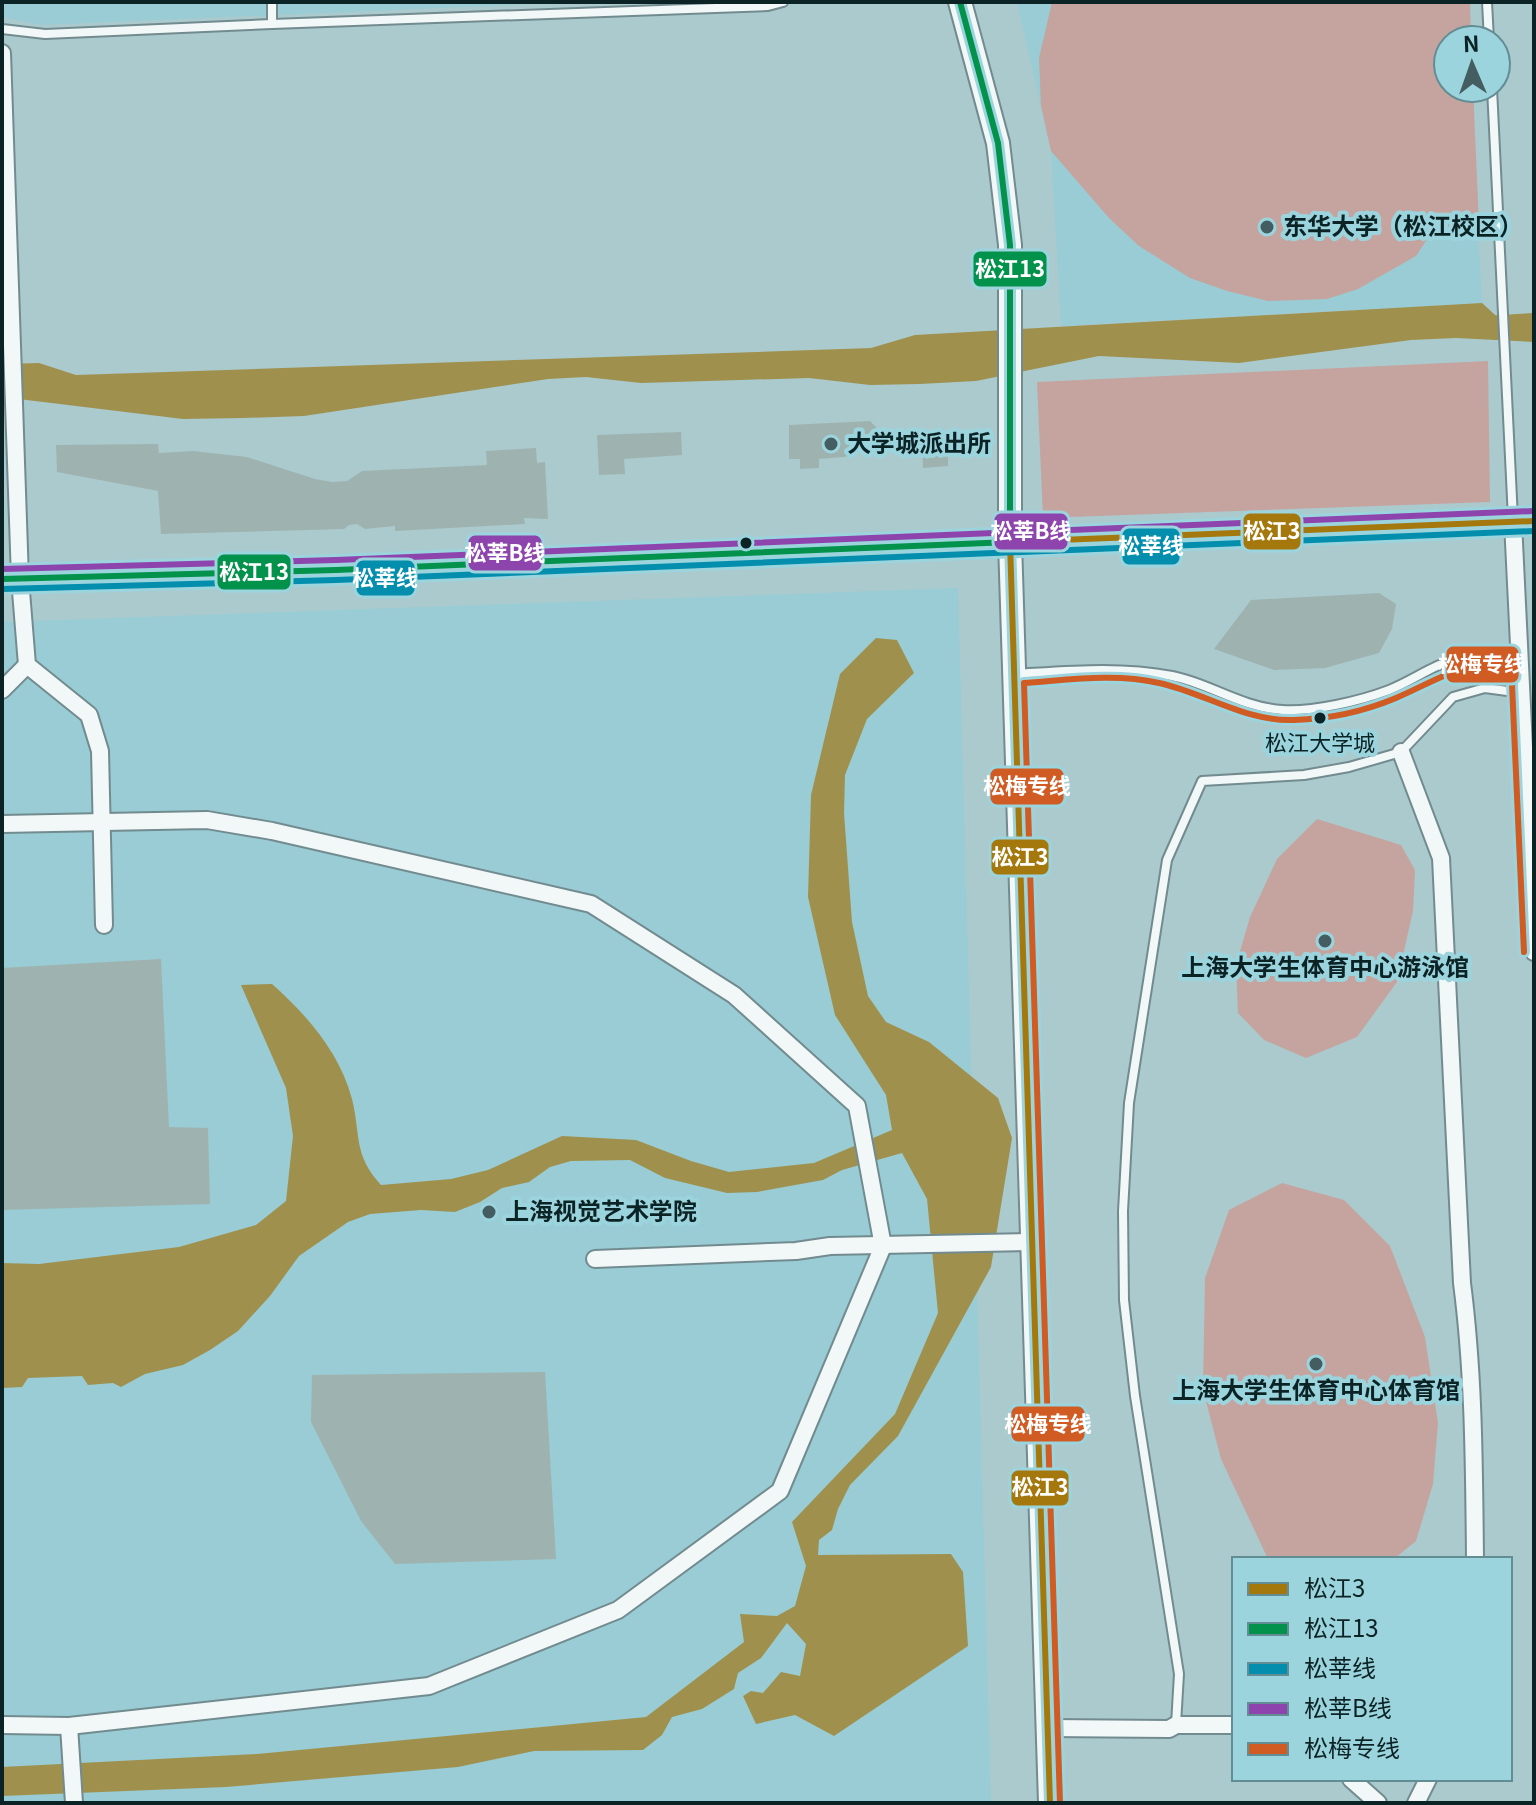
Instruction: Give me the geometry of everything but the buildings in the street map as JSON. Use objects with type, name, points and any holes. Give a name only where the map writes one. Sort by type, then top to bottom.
[{"type":"main road","points":[[960,2],[998,143],[1010,245],[1010,542],[1050,1803]]},
{"type":"main road","points":[[11,579],[336,570],[1524,522]]},
{"type":"street","points":[[2,53],[14,412],[11,579],[27,665],[89,715],[100,751],[104,925]]},
{"type":"street","points":[[1524,522],[1521,652],[1534,952]]},
{"type":"street","points":[[2,690],[27,665]]},
{"type":"street","points":[[1401,752],[1441,858],[1462,1283],[1469,1339],[1474,1437],[1475,1557]]},
{"type":"street","points":[[2,824],[207,820],[272,831],[591,904],[734,995],[857,1106],[883,1246],[780,1491],[618,1610],[429,1686],[69,1733],[2,1725]]},
{"type":"street","points":[[595,1259],[796,1251],[830,1246],[1032,1242]]},
{"type":"street","points":[[1048,1728],[1169,1729],[1176,1725],[1232,1725]]},
{"type":"street","points":[[69,1733],[74,1803]]},
{"type":"street","points":[[1353,1781],[1378,1803]]},
{"type":"street","points":[[1416,1803],[1427,1781]]},
{"type":"lane","points":[[272,2],[272,24]]},
{"type":"lane","points":[[2,29],[45,34],[768,6],[783,2]]},
{"type":"lane","points":[[1487,2],[1488,24]]},
{"type":"lane","points":[[1493,104],[1507,365],[1524,522]]},
{"type":"lane","points":[[1014,674],[1117,668],[1176,676],[1238,701],[1282,710],[1320,708],[1389,690],[1426,669],[1459,658],[1492,652],[1521,652]]},
{"type":"lane","points":[[1176,1725],[1179,1674],[1135,1396],[1124,1285],[1123,1211],[1129,1103],[1167,860],[1202,781],[1304,775],[1349,767],[1401,752],[1453,697],[1485,688],[1523,693]]},
{"type":"shaded area","points":[[2,2],[580,2],[42,25],[2,17]]},
{"type":"shaded area","name":"东华大学（松江校区）","points":[[1017,2],[1467,2],[1456,24],[1432,24],[1432,104],[1472,104],[1482,303],[1061,326],[1051,151]]},
{"type":"shaded area","name":"东华大学（松江校区）","points":[[1052,2],[1470,2],[1471,24],[1432,24],[1432,104],[1474,104],[1479,224],[1432,232],[1416,256],[1358,289],[1327,299],[1268,301],[1190,278],[1139,246],[1109,218],[1051,151],[1041,106],[1039,58]]},
{"type":"shaded area","points":[[1482,303],[1505,324],[1534,323],[1534,342],[1456,338],[1411,340],[1239,363],[1099,356],[976,381],[920,384],[870,385],[809,378],[641,383],[586,377],[548,379],[304,416],[183,419],[2,397],[2,364],[39,363],[76,375],[871,348],[915,335]]},
{"type":"shaded area","points":[[1488,361],[1490,502],[1043,518],[1037,382]]},
{"type":"shaded area","name":"上海视觉艺术学院","points":[[958,588],[991,1803],[2,1803],[2,622]]},
{"type":"shaded area","points":[[876,638],[897,640],[914,673],[867,719],[845,775],[844,813],[852,922],[868,996],[886,1022],[929,1042],[998,1098],[1012,1138],[991,1267],[898,1436],[850,1485],[832,1530],[819,1540],[818,1555],[951,1554],[963,1572],[968,1646],[834,1736],[795,1715],[756,1724],[743,1696],[751,1691],[763,1693],[781,1672],[800,1676],[806,1644],[787,1623],[761,1658],[738,1673],[734,1689],[702,1709],[672,1717],[662,1735],[643,1750],[534,1751],[458,1767],[226,1787],[2,1796],[2,1767],[257,1754],[646,1717],[744,1642],[740,1614],[777,1616],[795,1606],[806,1566],[792,1522],[895,1414],[938,1313],[927,1199],[902,1153],[842,1170],[823,1180],[757,1192],[727,1193],[665,1178],[630,1160],[571,1161],[550,1167],[529,1182],[502,1188],[480,1202],[455,1212],[421,1210],[370,1214],[348,1222],[299,1256],[270,1296],[238,1331],[183,1365],[145,1374],[121,1387],[113,1383],[88,1385],[82,1376],[28,1378],[22,1387],[2,1388],[2,1263],[39,1264],[179,1247],[256,1225],[286,1201],[293,1136],[286,1088],[241,985],[272,984],[321,1036],[347,1082],[362,1154],[381,1185],[451,1179],[488,1170],[562,1136],[636,1140],[729,1172],[814,1163],[892,1130],[886,1095],[835,1015],[808,897],[811,795],[840,674]]},
{"type":"shaded area","name":"上海大学生体育中心游泳馆","points":[[1317,819],[1401,845],[1415,870],[1413,911],[1397,982],[1357,1037],[1306,1058],[1264,1040],[1238,1013],[1236,965],[1250,917],[1277,859]]},
{"type":"shaded area","name":"上海大学生体育中心体育馆","points":[[1282,1183],[1344,1200],[1390,1246],[1425,1337],[1438,1423],[1433,1484],[1416,1541],[1396,1557],[1267,1557],[1221,1459],[1203,1390],[1205,1278],[1229,1210]]},
{"type":"waterway","points":[[1485,325],[1534,322]]},
{"type":"transit line","name":"松江13","points":[[960,2],[998,143],[1010,245],[1010,542]]},
{"type":"transit line","name":"松莘B线","points":[[2,569],[336,560],[1534,511]]},
{"type":"transit line","name":"松江3","points":[[1010,542],[1534,521]]},
{"type":"transit line","name":"松莘线","points":[[2,589],[336,580],[1534,531]]},
{"type":"transit line","name":"松江3","points":[[1010,542],[1050,1803]]},
{"type":"transit line","name":"松江13","points":[[2,579],[336,570],[1010,542]]},
{"type":"transit line","name":"松梅专线","points":[[1060,1803],[1024,683],[1092,678],[1142,680],[1176,688],[1242,712],[1294,720],[1359,710],[1384,703],[1463,669],[1511,662],[1524,952]]},
{"type":"place","name":"东华大学（松江校区）","points":[[1267,227]]},
{"type":"place","name":"大学城派出所","points":[[831,444]]},
{"type":"place","name":"松江大学城","points":[[1320,718]]},
{"type":"place","name":"上海大学生体育中心游泳馆","points":[[1325,941]]},
{"type":"place","name":"上海视觉艺术学院","points":[[489,1212]]},
{"type":"place","name":"上海大学生体育中心体育馆","points":[[1316,1364]]}]
